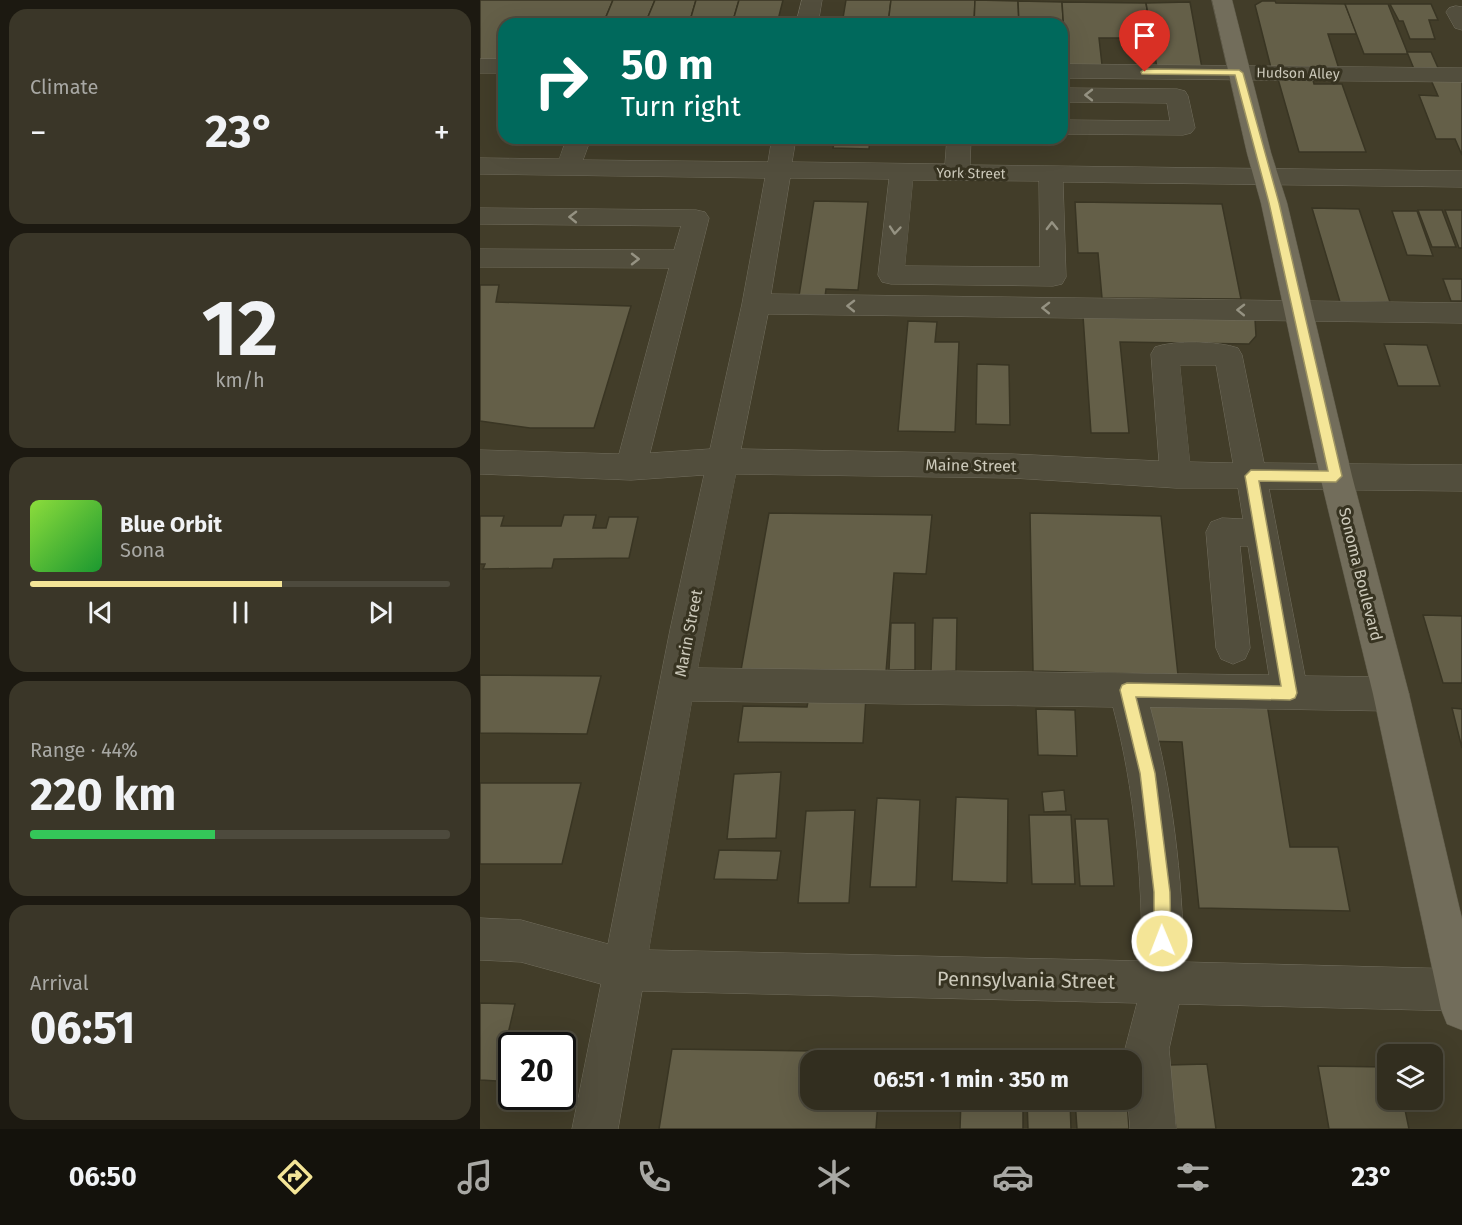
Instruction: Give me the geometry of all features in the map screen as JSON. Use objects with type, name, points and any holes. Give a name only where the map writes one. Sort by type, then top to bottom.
[{"type":"main road","name":"Sonoma Boulevard","points":[[1222,0],[1259,153],[1267,176],[1336,476],[1391,694],[1461,996]]},
{"type":"street","points":[[808,18],[812,0]]},
{"type":"street","points":[[480,66],[498,66]]},
{"type":"street","name":"Hudson Alley","points":[[1068,71],[1462,75]]},
{"type":"street","points":[[1068,95],[1177,96],[1183,128],[1068,127]]},
{"type":"street","points":[[1095,127],[1100,174]]},
{"type":"street","points":[[559,167],[561,144]]},
{"type":"street","points":[[559,167],[575,144]]},
{"type":"street","points":[[943,144],[948,172]]},
{"type":"street","points":[[948,172],[957,144]]},
{"type":"street","name":"York Street","points":[[480,166],[559,167],[781,154],[902,172],[1462,179]]},
{"type":"street","name":"Marin Street","points":[[595,1129],[679,684],[687,630],[756,304],[781,154]]},
{"type":"street","points":[[902,172],[891,274],[1053,277],[1051,173]]},
{"type":"street","points":[[480,216],[696,218],[631,467]]},
{"type":"street","points":[[480,258],[686,259]]},
{"type":"street","points":[[756,304],[1462,313]]},
{"type":"street","points":[[1176,475],[1164,354],[1228,355],[1290,693]]},
{"type":"street","name":"Maine Street","points":[[480,462],[631,467],[723,461],[1012,465],[1176,475],[1462,478]]},
{"type":"street","points":[[1233,648],[1222,532],[1262,533]]},
{"type":"street","points":[[679,684],[1391,694]]},
{"type":"street","points":[[1127,690],[1139,743],[1145,758],[1162,892],[1163,983],[1147,1049],[1153,1129]]},
{"type":"street","name":"Pennsylvania Street","points":[[480,939],[521,941],[625,970],[1163,983],[1461,996]]},
{"type":"building","points":[[480,0],[613,0],[606,18],[498,18],[498,60],[480,60]]},
{"type":"building","points":[[613,0],[655,0],[648,18],[606,18]]},
{"type":"building","points":[[655,0],[696,0],[691,18],[648,18]]},
{"type":"building","points":[[696,0],[739,0],[734,18],[691,18]]},
{"type":"building","points":[[739,0],[783,0],[778,18],[734,18]]},
{"type":"building","points":[[846,0],[891,0],[889,18],[843,18]]},
{"type":"building","points":[[891,0],[975,0],[974,18],[889,18]]},
{"type":"building","points":[[975,0],[1018,1],[1019,18],[974,18]]},
{"type":"building","points":[[1018,1],[1062,2],[1063,18],[1019,18]]},
{"type":"building","points":[[1262,1],[1345,4],[1357,34],[1328,34],[1339,69],[1271,68],[1255,5]]},
{"type":"building","points":[[1062,2],[1146,3],[1150,28],[1125,28],[1126,38],[1099,38],[1102,65],[1068,65],[1068,18],[1063,18]]},
{"type":"building","points":[[1190,2],[1202,68],[1157,68],[1146,3]]},
{"type":"building","points":[[1345,4],[1388,4],[1408,54],[1364,54]]},
{"type":"building","points":[[1390,4],[1431,4],[1438,20],[1429,20],[1435,39],[1410,39],[1403,21],[1399,21]]},
{"type":"building","points":[[1407,52],[1431,52],[1439,70],[1414,69]]},
{"type":"building","points":[[1278,79],[1313,80],[1314,84],[1342,84],[1366,152],[1299,152]]},
{"type":"building","points":[[1431,80],[1462,81],[1462,155],[1455,139],[1436,139],[1419,95],[1438,96]]},
{"type":"building","points":[[834,144],[869,144],[869,149],[833,148]]},
{"type":"building","points":[[814,201],[868,202],[858,290],[826,289],[825,297],[799,296]]},
{"type":"building","points":[[1075,202],[1222,204],[1241,299],[1102,298],[1098,253],[1078,253]]},
{"type":"building","points":[[1312,208],[1359,209],[1390,302],[1340,302]]},
{"type":"building","points":[[1418,210],[1442,210],[1456,247],[1432,247]]},
{"type":"building","points":[[1445,210],[1462,210],[1462,248],[1459,248]]},
{"type":"building","points":[[1392,211],[1417,211],[1433,256],[1407,255]]},
{"type":"building","points":[[1443,279],[1462,279],[1462,301],[1451,301]]},
{"type":"building","points":[[480,285],[499,285],[496,302],[631,306],[594,428],[530,428],[480,421]]},
{"type":"building","points":[[1083,316],[1255,319],[1256,336],[1249,344],[1120,342],[1129,433],[1091,433]]},
{"type":"building","points":[[908,321],[937,322],[935,342],[959,342],[955,432],[898,431]]},
{"type":"building","points":[[1384,344],[1427,345],[1440,386],[1398,386]]},
{"type":"building","points":[[977,364],[1009,365],[1010,425],[976,424]]},
{"type":"building","points":[[769,513],[932,515],[926,574],[894,573],[886,672],[741,670]]},
{"type":"building","points":[[1030,513],[1161,516],[1178,675],[1033,671]]},
{"type":"building","points":[[564,515],[596,515],[593,528],[606,528],[609,517],[638,517],[629,558],[554,559],[552,568],[483,569],[485,564],[480,564],[480,516],[504,516],[501,526],[561,526]]},
{"type":"building","points":[[1423,615],[1462,616],[1462,683],[1443,683]]},
{"type":"building","points":[[933,618],[957,618],[956,671],[931,671]]},
{"type":"building","points":[[891,623],[915,623],[915,670],[889,670]]},
{"type":"building","points":[[480,675],[601,676],[587,734],[480,733]]},
{"type":"building","points":[[809,696],[866,697],[863,743],[738,742],[743,706],[807,707]]},
{"type":"building","points":[[1137,702],[1267,704],[1290,847],[1338,847],[1350,911],[1199,908],[1182,742],[1140,741]]},
{"type":"building","points":[[1452,708],[1462,709],[1462,748]]},
{"type":"building","points":[[1036,709],[1075,710],[1077,756],[1038,755]]},
{"type":"building","points":[[781,772],[776,838],[727,839],[734,774]]},
{"type":"building","points":[[480,783],[581,783],[562,864],[480,864]]},
{"type":"building","points":[[1064,790],[1066,811],[1044,812],[1042,792]]},
{"type":"building","points":[[956,797],[1008,799],[1007,883],[952,881]]},
{"type":"building","points":[[877,798],[920,800],[916,887],[870,887]]},
{"type":"building","points":[[855,810],[849,903],[798,903],[806,811]]},
{"type":"building","points":[[1029,815],[1071,815],[1075,884],[1032,884]]},
{"type":"building","points":[[1075,819],[1108,819],[1114,886],[1080,886]]},
{"type":"building","points":[[719,850],[781,851],[777,880],[714,879]]},
{"type":"building","points":[[480,1003],[515,1004],[508,1032],[498,1032],[497,1081],[480,1080]]},
{"type":"building","points":[[672,1049],[800,1051],[800,1110],[877,1110],[876,1129],[659,1129]]},
{"type":"building","points":[[1207,1064],[1216,1129],[1176,1129],[1168,1065]]},
{"type":"building","points":[[1318,1066],[1377,1067],[1377,1110],[1405,1110],[1409,1129],[1329,1129]]},
{"type":"building","points":[[961,1110],[1023,1110],[1023,1129],[960,1129]]},
{"type":"building","points":[[1027,1110],[1070,1110],[1071,1129],[1028,1129]]},
{"type":"building","points":[[1076,1110],[1128,1110],[1129,1129],[1077,1129]]},
{"type":"route","points":[[1145,72],[1239,73],[1274,203],[1336,476],[1251,476],[1290,693],[1127,690],[1148,773],[1162,892],[1162,941]]}]
